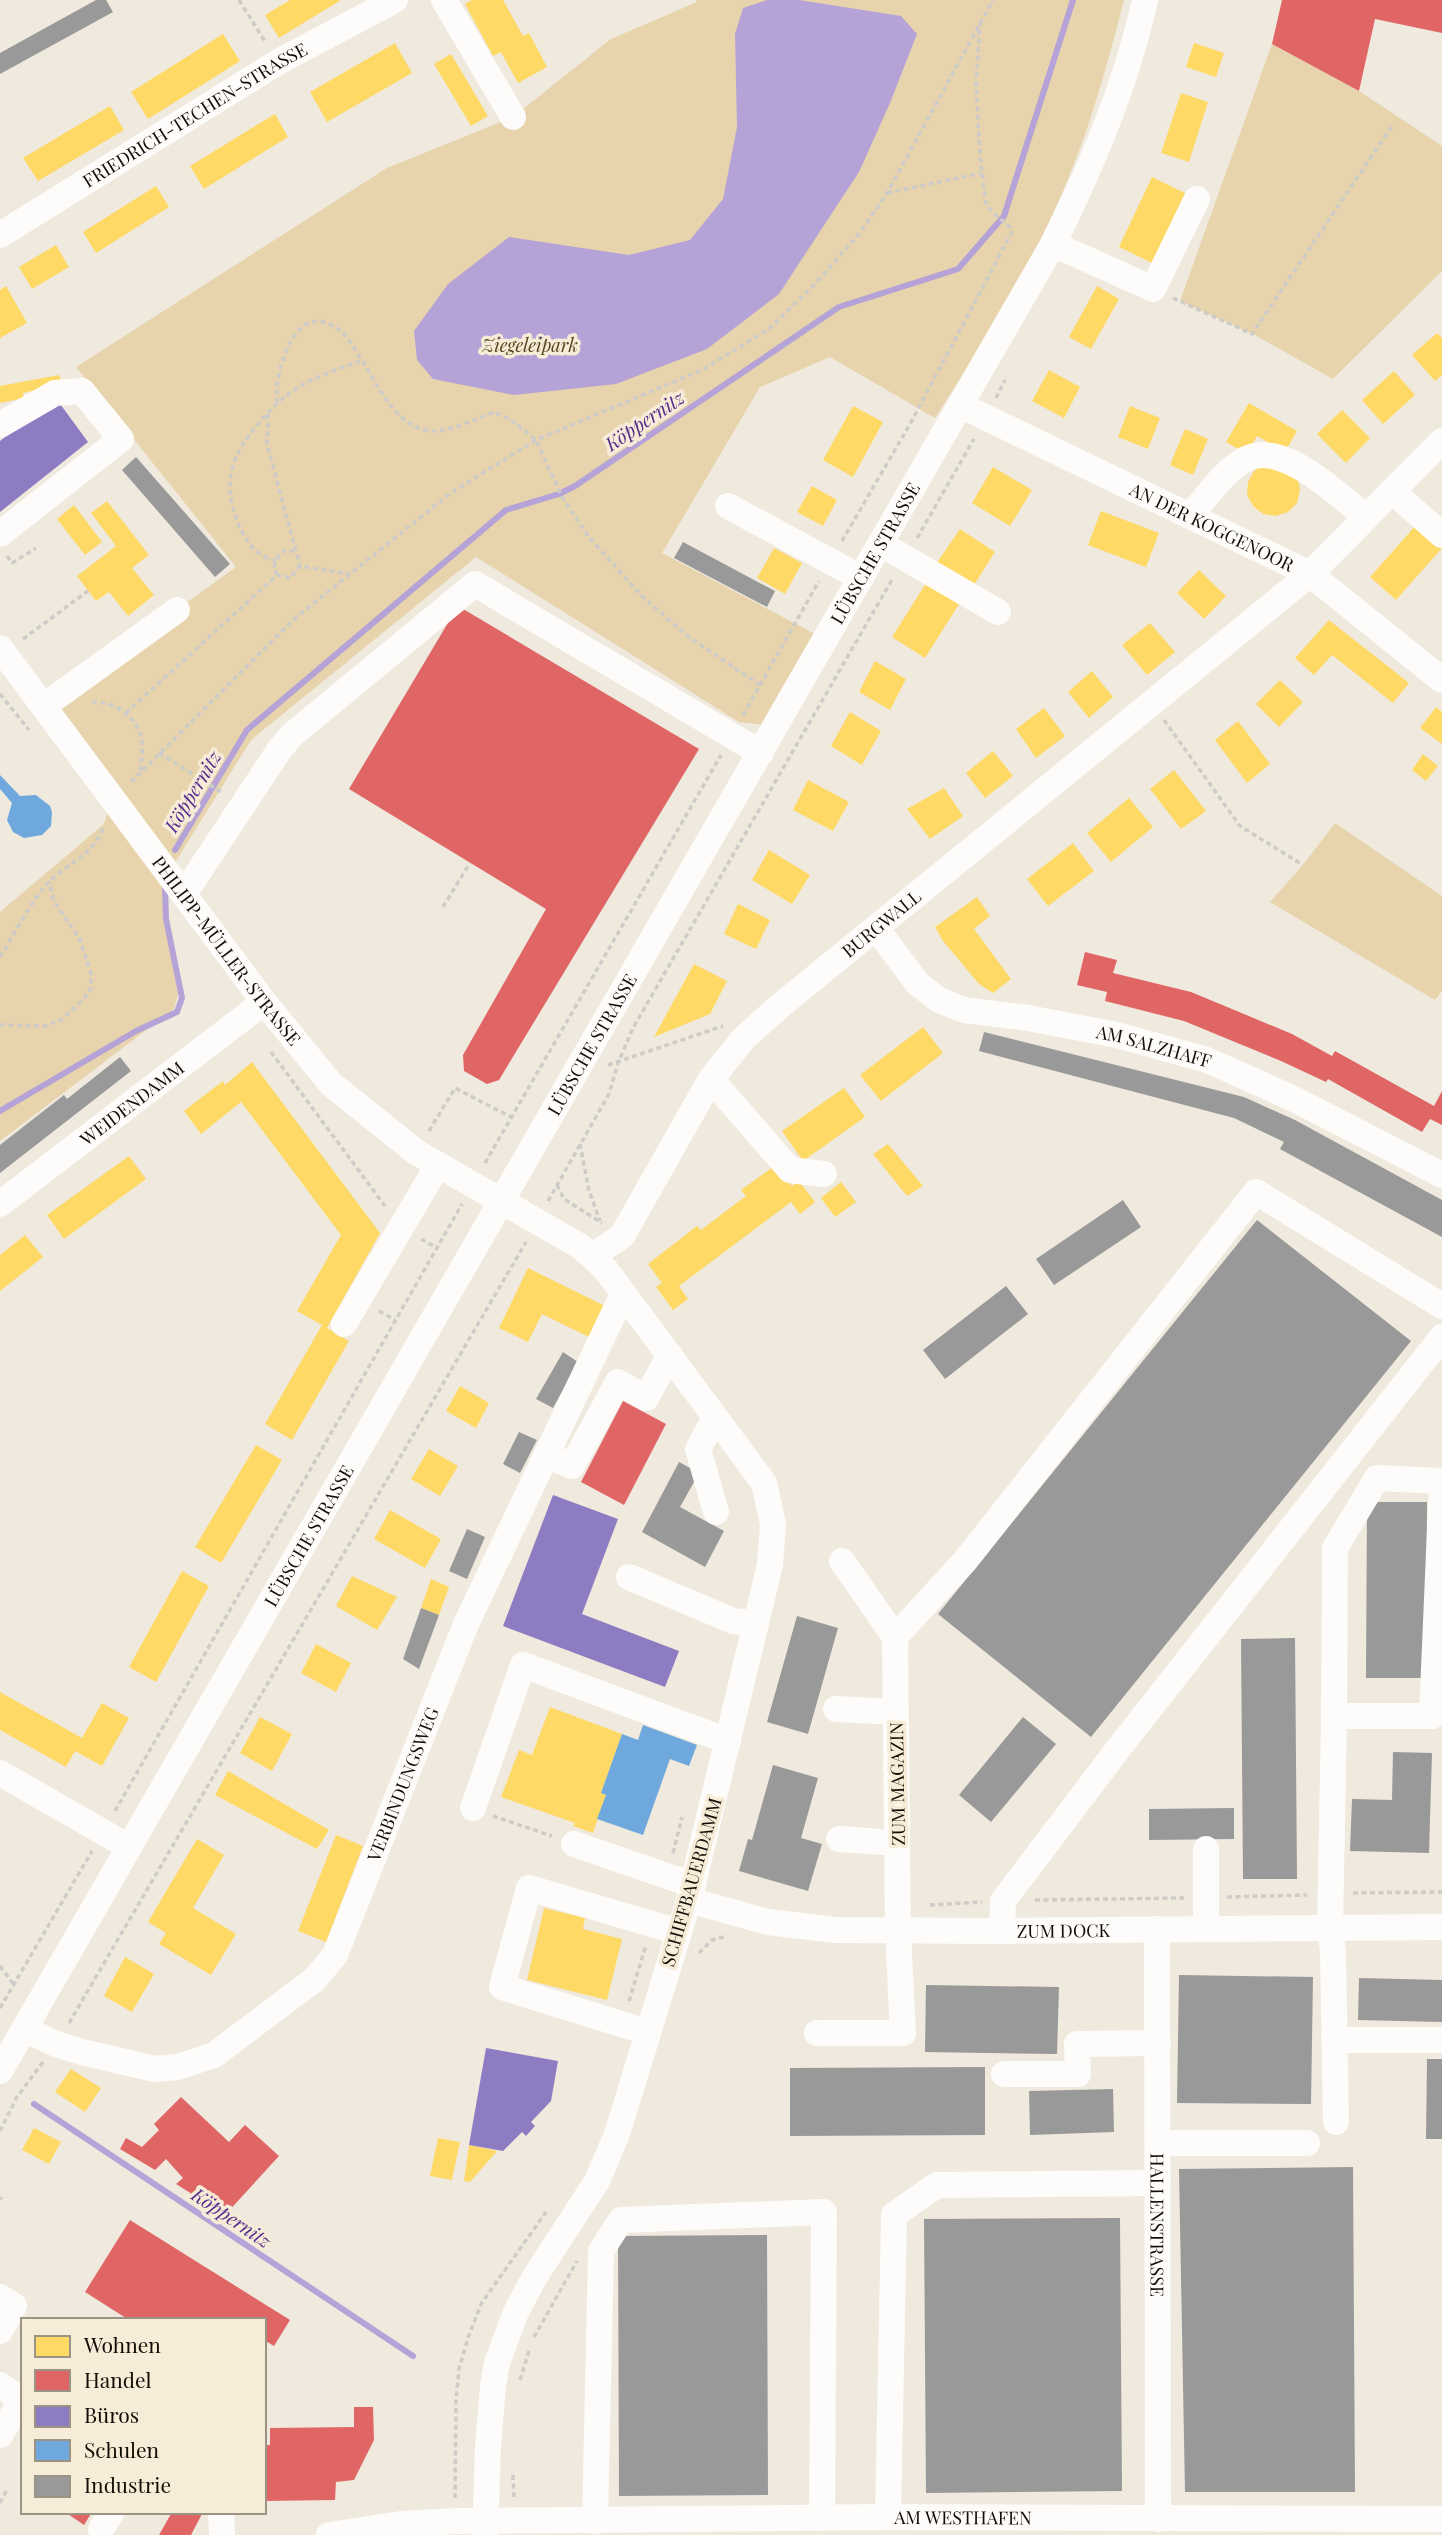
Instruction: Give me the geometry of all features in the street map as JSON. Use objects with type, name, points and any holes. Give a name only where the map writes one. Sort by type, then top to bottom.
[{"type":"street","name":"FRIEDRICH-TECHEN-STRASSE","points":[[0,235],[278,62],[395,0]]},
{"type":"street","points":[[444,0],[513,117]]},
{"type":"street","name":"LÜBSCHE STRASSE","points":[[0,2071],[1054,244],[1111,117],[1136,41],[1145,0]]},
{"type":"street","points":[[1054,244],[1153,289],[1197,199]]},
{"type":"street","points":[[0,425],[55,393],[82,391],[121,439],[3,544]]},
{"type":"street","name":"AN DER KOGGENOOR","points":[[960,405],[1310,574],[1442,680]]},
{"type":"street","name":"BURGWALL","points":[[592,1256],[711,1079],[744,1038],[1310,574],[1442,441]]},
{"type":"street","points":[[1190,516],[1223,477],[1248,458],[1273,456],[1296,463],[1366,517]]},
{"type":"street","points":[[1392,492],[1439,526]]},
{"type":"street","points":[[728,506],[861,578]]},
{"type":"street","points":[[881,544],[998,612]]},
{"type":"street","points":[[170,875],[293,734],[475,583],[761,753]]},
{"type":"street","points":[[44,706],[177,610]]},
{"type":"street","name":"PHILIPP-MÜLLER-STRASSE","points":[[5,650],[264,1002],[331,1084],[427,1158],[502,1201]]},
{"type":"street","name":"AM SALZHAFF","points":[[876,928],[918,984],[939,1000],[964,1010],[1028,1017],[1117,1035],[1207,1060],[1292,1098],[1442,1175]]},
{"type":"street","name":"WEIDENDAMM","points":[[0,1203],[264,1002]]},
{"type":"street","points":[[711,1079],[790,1170],[824,1174]]},
{"type":"street","points":[[344,1324],[401,1228],[427,1158]]},
{"type":"street","points":[[842,1561],[895,1637],[965,1561],[1256,1192],[1442,1306]]},
{"type":"street","points":[[502,1201],[592,1256]]},
{"type":"street","name":"SCHIFFBAUERDAMM","points":[[485,2528],[488,2446],[497,2362],[516,2312],[534,2278],[597,2181],[617,2134],[635,2028],[678,1932],[691,1893],[770,1565],[773,1524],[764,1483],[670,1355],[592,1256]]},
{"type":"street","name":"VERBINDUNGSWEG","points":[[24,2029],[57,2044],[155,2069],[178,2067],[214,2055],[315,1979],[335,1955],[466,1624],[623,1294]]},
{"type":"street","points":[[1002,1931],[1003,1900],[1118,1749],[1442,1337]]},
{"type":"street","points":[[547,1455],[572,1466],[618,1382],[646,1398],[670,1355]]},
{"type":"street","points":[[715,1418],[698,1449],[716,1513]]},
{"type":"street","points":[[1334,1716],[1432,1716],[1442,1481],[1377,1478],[1335,1548],[1330,1929],[1333,1952],[1336,2122]]},
{"type":"street","points":[[629,1577],[733,1621],[757,1623]]},
{"type":"street","name":"ZUM MAGAZIN","points":[[817,2033],[903,2033],[898,1932],[895,1637]]},
{"type":"street","points":[[473,1808],[523,1665],[728,1741]]},
{"type":"street","points":[[835,1709],[896,1712]]},
{"type":"street","points":[[0,1773],[57,1817],[104,1831],[129,1847]]},
{"type":"street","points":[[839,1839],[897,1843]]},
{"type":"street","name":"ZUM DOCK","points":[[574,1844],[667,1875],[691,1893],[768,1922],[835,1930],[898,1932],[1442,1927]]},
{"type":"street","points":[[1206,1849],[1206,1929]]},
{"type":"street","points":[[635,2028],[502,1987],[529,1888],[678,1932]]},
{"type":"street","name":"HALLENSTRASSE","points":[[1157,1929],[1158,2519]]},
{"type":"street","points":[[1334,2040],[1442,2040]]},
{"type":"street","points":[[1004,2074],[1077,2074],[1077,2043],[1158,2043]]},
{"type":"street","points":[[1158,2143],[1307,2143]]},
{"type":"street","points":[[888,2517],[894,2215],[937,2185],[1158,2183]]},
{"type":"street","points":[[595,2521],[601,2251],[621,2220],[824,2212],[822,2518]]},
{"type":"street","points":[[0,2297],[14,2306],[0,2331]]},
{"type":"street","points":[[0,2385],[21,2399]]},
{"type":"street","points":[[0,2435],[21,2402]]},
{"type":"street","points":[[221,2514],[222,2535]]},
{"type":"street","name":"AM WESTHAFEN","points":[[328,2535],[401,2524],[456,2521],[485,2528],[513,2521],[888,2517],[1158,2519],[1298,2527],[1442,2519]]},
{"type":"path","points":[[239,0],[278,62]]},
{"type":"path","points":[[0,957],[49,881],[85,855],[95,844],[114,801],[140,771],[293,620],[349,574],[452,492],[536,440],[702,370],[769,329],[816,283],[859,234],[887,193],[993,0]]},
{"type":"path","points":[[910,424],[1011,234],[1011,228],[986,204],[976,83],[980,24]]},
{"type":"path","points":[[1153,289],[1252,334],[1392,125]]},
{"type":"path","points":[[887,193],[982,173]]},
{"type":"path","points":[[0,2008],[760,685],[686,635],[641,595],[596,546],[562,497],[536,440],[510,419],[494,412],[438,431],[417,428],[393,409],[344,334],[327,323],[312,321],[297,330],[288,347],[277,383],[277,403]]},
{"type":"path","points":[[276,561],[261,556],[252,548],[241,530],[230,493],[234,457],[268,412],[294,390],[317,377],[362,360]]},
{"type":"path","points":[[268,412],[267,444],[300,566],[290,578],[277,576]]},
{"type":"path","points":[[3,544],[12,564],[36,548]]},
{"type":"path","points":[[277,576],[274,568],[279,555],[286,550],[298,552]]},
{"type":"path","points":[[300,566],[349,574]]},
{"type":"path","points":[[126,713],[277,576]]},
{"type":"path","points":[[5,650],[88,591]]},
{"type":"path","points":[[89,702],[113,705],[126,713],[141,736],[140,771]]},
{"type":"path","points":[[1153,704],[1240,826],[1303,865]]},
{"type":"path","points":[[159,753],[218,791]]},
{"type":"path","points":[[443,907],[470,863]]},
{"type":"path","points":[[0,1025],[46,1026],[62,1019],[83,1000],[91,988],[91,974],[80,940],[54,901],[49,881]]},
{"type":"path","points":[[577,1072],[618,1063],[731,1023]]},
{"type":"path","points":[[270,1050],[401,1228],[437,1248]]},
{"type":"path","points":[[427,1158],[455,1088],[511,1117]]},
{"type":"path","points":[[580,1144],[589,1191],[611,1229]]},
{"type":"path","points":[[557,1185],[564,1199],[611,1229]]},
{"type":"path","points":[[0,2131],[18,2097],[57,2044],[515,1262]]},
{"type":"path","points":[[473,1808],[574,1844]]},
{"type":"path","points":[[667,1875],[684,1811]]},
{"type":"path","points":[[635,2028],[652,1924]]},
{"type":"path","points":[[695,1963],[700,1950],[712,1940],[732,1935]]},
{"type":"path","points":[[0,1966],[14,1985]]},
{"type":"path","points":[[456,2521],[456,2400],[459,2369],[468,2338],[481,2304],[552,2203]]},
{"type":"path","points":[[519,2385],[533,2340],[578,2259]]},
{"type":"path","points":[[513,2467],[513,2521]]},
{"type":"path","points":[[0,2502],[7,2490]]},
{"type":"green space","name":"Ziegeleipark","points":[[696,0],[1124,0],[1094,106],[1055,209],[1014,289],[935,418],[830,357],[760,387],[662,553],[826,640],[776,726],[739,722],[476,557],[251,740],[168,874],[163,910],[178,994],[174,1009],[0,1141],[0,912],[104,824],[107,814],[44,706],[236,567],[76,367],[387,168],[513,117],[611,39],[697,2]]},
{"type":"green space","points":[[1272,44],[1359,91],[1442,146],[1442,271],[1333,379],[1253,334],[1180,301]]},
{"type":"green space","points":[[1335,823],[1442,896],[1442,991],[1435,1000],[1270,902]]},
{"type":"shaded area","points":[[767,0],[799,0],[901,16],[917,34],[859,172],[779,294],[707,349],[616,384],[514,395],[433,379],[417,360],[414,331],[448,284],[509,237],[629,255],[690,240],[723,199],[737,127],[735,34],[743,8]]},
{"type":"building: Wohnen","points":[[290,0],[341,0],[279,38],[265,15]]},
{"type":"building: Wohnen","points":[[472,0],[503,0],[523,36],[529,33],[547,67],[518,83],[501,52],[493,56],[465,4]]},
{"type":"building: Wohnen","points":[[223,34],[240,61],[148,119],[131,92]]},
{"type":"building: Wohnen","points":[[395,43],[412,73],[327,122],[310,92]]},
{"type":"building: Wohnen","points":[[1194,43],[1224,53],[1216,77],[1186,67]]},
{"type":"building: Wohnen","points":[[451,54],[488,116],[471,126],[434,64]]},
{"type":"building: Wohnen","points":[[1181,93],[1208,102],[1189,162],[1161,153]]},
{"type":"building: Wohnen","points":[[110,106],[124,130],[38,181],[23,158]]},
{"type":"building: Wohnen","points":[[275,114],[288,137],[204,189],[190,166]]},
{"type":"building: Wohnen","points":[[1152,177],[1185,193],[1152,263],[1119,247]]},
{"type":"building: Wohnen","points":[[156,186],[169,207],[96,253],[83,232]]},
{"type":"building: Wohnen","points":[[56,245],[69,267],[32,289],[19,267]]},
{"type":"building: Wohnen","points":[[6,286],[27,323],[0,338],[0,290]]},
{"type":"building: Wohnen","points":[[1097,286],[1119,299],[1091,349],[1069,337]]},
{"type":"building: Wohnen","points":[[1437,333],[1442,338],[1442,375],[1435,381],[1412,355]]},
{"type":"building: Wohnen","points":[[1049,370],[1080,387],[1064,418],[1032,401]]},
{"type":"building: Wohnen","points":[[1394,371],[1415,395],[1383,424],[1362,400]]},
{"type":"building: Wohnen","points":[[59,375],[62,384],[23,393],[24,398],[0,403],[0,386]]},
{"type":"building: Wohnen","points":[[1249,403],[1297,431],[1285,452],[1257,436],[1247,454],[1226,442]]},
{"type":"building: Wohnen","points":[[853,406],[883,422],[853,477],[823,460]]},
{"type":"building: Wohnen","points":[[1130,406],[1160,418],[1148,449],[1118,437]]},
{"type":"building: Wohnen","points":[[1342,410],[1370,438],[1346,463],[1317,434]]},
{"type":"building: Wohnen","points":[[1185,429],[1208,439],[1193,475],[1170,465]]},
{"type":"building: Wohnen","points":[[1265,464],[1298,478],[1300,490],[1297,503],[1288,512],[1276,516],[1263,514],[1253,506],[1247,495],[1248,482],[1254,471]]},
{"type":"building: Wohnen","points":[[993,467],[1032,490],[1010,526],[972,503]]},
{"type":"building: Wohnen","points":[[812,486],[837,500],[823,526],[797,512]]},
{"type":"building: Wohnen","points":[[107,501],[149,555],[132,568],[154,595],[128,616],[109,592],[96,601],[77,576],[116,546],[91,513]]},
{"type":"building: Wohnen","points":[[74,505],[102,542],[85,555],[57,519]]},
{"type":"building: Wohnen","points":[[1101,511],[1159,533],[1146,567],[1088,545]]},
{"type":"building: Wohnen","points":[[1417,524],[1442,548],[1396,600],[1370,577]]},
{"type":"building: Wohnen","points":[[960,529],[995,552],[972,588],[936,564]]},
{"type":"building: Wohnen","points":[[774,548],[802,563],[785,594],[757,578]]},
{"type":"building: Wohnen","points":[[1199,570],[1226,596],[1204,619],[1177,593]]},
{"type":"building: Wohnen","points":[[928,580],[961,601],[925,658],[892,637]]},
{"type":"building: Wohnen","points":[[1329,620],[1409,683],[1393,703],[1332,655],[1314,675],[1295,658]]},
{"type":"building: Wohnen","points":[[1150,623],[1175,652],[1147,675],[1122,645]]},
{"type":"building: Wohnen","points":[[875,661],[906,679],[890,710],[859,692]]},
{"type":"building: Wohnen","points":[[1092,671],[1113,697],[1089,718],[1068,692]]},
{"type":"building: Wohnen","points":[[1280,680],[1303,702],[1279,727],[1256,704]]},
{"type":"building: Wohnen","points":[[1436,707],[1442,712],[1442,744],[1420,728]]},
{"type":"building: Wohnen","points":[[1044,708],[1065,736],[1036,758],[1016,729]]},
{"type":"building: Wohnen","points":[[850,712],[881,731],[862,765],[831,746]]},
{"type":"building: Wohnen","points":[[1238,721],[1270,764],[1247,783],[1215,740]]},
{"type":"building: Wohnen","points":[[993,751],[1013,776],[985,798],[966,773]]},
{"type":"building: Wohnen","points":[[1423,754],[1438,766],[1426,781],[1412,770]]},
{"type":"building: Wohnen","points":[[1174,770],[1206,811],[1181,829],[1150,789]]},
{"type":"building: Wohnen","points":[[808,780],[849,802],[833,831],[793,810]]},
{"type":"building: Wohnen","points":[[944,788],[963,816],[930,839],[907,809]]},
{"type":"building: Wohnen","points":[[1129,798],[1153,827],[1111,862],[1087,833]]},
{"type":"building: Wohnen","points":[[1073,843],[1094,871],[1048,906],[1027,879]]},
{"type":"building: Wohnen","points":[[769,850],[810,875],[792,904],[752,880]]},
{"type":"building: Wohnen","points":[[977,897],[990,916],[974,929],[1011,979],[993,993],[979,984],[943,941],[935,927]]},
{"type":"building: Wohnen","points":[[738,904],[770,920],[756,949],[724,934]]},
{"type":"building: Wohnen","points":[[694,964],[727,981],[710,1014],[654,1037]]},
{"type":"building: Wohnen","points":[[923,1027],[943,1053],[881,1101],[860,1075]]},
{"type":"building: Wohnen","points":[[252,1062],[380,1233],[327,1328],[349,1341],[292,1440],[265,1424],[322,1325],[297,1311],[341,1235],[241,1102],[201,1134],[184,1111],[223,1081],[225,1085]]},
{"type":"building: Wohnen","points":[[844,1088],[865,1117],[803,1161],[782,1131]]},
{"type":"building: Wohnen","points":[[888,1144],[923,1186],[907,1196],[873,1154]]},
{"type":"building: Wohnen","points":[[129,1156],[146,1179],[64,1239],[47,1215]]},
{"type":"building: Wohnen","points":[[776,1165],[792,1186],[799,1181],[815,1202],[800,1214],[791,1202],[679,1286],[688,1299],[673,1310],[656,1287],[662,1283],[648,1264],[697,1226],[701,1230],[746,1196],[741,1190]]},
{"type":"building: Wohnen","points":[[841,1182],[856,1202],[835,1217],[821,1198]]},
{"type":"building: Wohnen","points":[[25,1235],[43,1257],[0,1291],[0,1255]]},
{"type":"building: Wohnen","points":[[528,1268],[607,1307],[591,1338],[542,1314],[528,1342],[499,1328]]},
{"type":"building: Wohnen","points":[[460,1386],[489,1403],[476,1428],[446,1411]]},
{"type":"building: Wohnen","points":[[256,1445],[282,1460],[221,1563],[195,1547]]},
{"type":"building: Wohnen","points":[[429,1449],[458,1466],[440,1496],[411,1479]]},
{"type":"building: Wohnen","points":[[390,1510],[441,1539],[425,1568],[374,1539]]},
{"type":"building: Wohnen","points":[[182,1571],[209,1586],[156,1682],[129,1667]]},
{"type":"building: Wohnen","points":[[352,1576],[397,1597],[377,1630],[336,1606]]},
{"type":"building: Wohnen","points":[[431,1579],[449,1587],[439,1615],[421,1608]]},
{"type":"building: Wohnen","points":[[316,1644],[351,1663],[336,1692],[301,1673]]},
{"type":"building: Wohnen","points":[[0,1692],[82,1738],[102,1703],[129,1718],[102,1766],[75,1751],[66,1767],[0,1730]]},
{"type":"building: Wohnen","points":[[550,1707],[622,1734],[601,1793],[606,1795],[593,1833],[573,1826],[575,1823],[501,1797],[519,1750],[532,1755]]},
{"type":"building: Wohnen","points":[[260,1717],[292,1734],[272,1771],[240,1753]]},
{"type":"building: Wohnen","points":[[228,1771],[329,1830],[317,1849],[215,1795]]},
{"type":"building: Wohnen","points":[[336,1835],[363,1846],[326,1942],[298,1931]]},
{"type":"building: Wohnen","points":[[197,1839],[224,1855],[193,1908],[236,1934],[211,1975],[159,1944],[166,1933],[148,1922]]},
{"type":"building: Wohnen","points":[[544,1908],[585,1918],[583,1929],[622,1939],[607,2000],[527,1980]]},
{"type":"building: Wohnen","points":[[125,1957],[154,1974],[132,2012],[104,1996]]},
{"type":"building: Wohnen","points":[[71,2069],[101,2088],[85,2112],[55,2092]]},
{"type":"building: Wohnen","points":[[34,2128],[61,2142],[49,2164],[22,2150]]},
{"type":"building: Wohnen","points":[[438,2138],[460,2142],[452,2180],[430,2176]]},
{"type":"building: Wohnen","points":[[469,2145],[497,2151],[470,2182],[464,2181]]},
{"type":"building: Handel","points":[[1282,0],[1442,0],[1442,33],[1375,19],[1359,91],[1272,44]]},
{"type":"building: Handel","points":[[458,606],[699,749],[499,1080],[487,1084],[464,1071],[463,1055],[546,909],[349,789]]},
{"type":"building: Handel","points":[[1085,952],[1117,960],[1113,973],[1191,992],[1292,1034],[1332,1056],[1335,1051],[1434,1106],[1442,1091],[1442,1125],[1430,1119],[1422,1132],[1328,1079],[1326,1082],[1184,1021],[1105,1001],[1107,992],[1077,985]]},
{"type":"building: Handel","points":[[623,1401],[666,1424],[624,1505],[581,1482]]},
{"type":"building: Handel","points":[[181,2097],[229,2142],[245,2125],[279,2156],[225,2215],[176,2184],[183,2178],[166,2159],[155,2170],[120,2149],[126,2138],[142,2147],[159,2130],[154,2124]]},
{"type":"building: Handel","points":[[130,2220],[290,2320],[274,2346],[266,2341],[266,2318],[126,2318],[85,2292]]},
{"type":"building: Handel","points":[[354,2407],[373,2407],[374,2440],[354,2480],[336,2482],[335,2500],[266,2501],[266,2445],[270,2445],[270,2428],[354,2427]]},
{"type":"building: Handel","points":[[68,2514],[91,2514],[84,2525]]},
{"type":"building: Handel","points":[[171,2514],[202,2514],[191,2535],[159,2535]]},
{"type":"building: Büros","points":[[55,397],[88,442],[0,512],[0,441]]},
{"type":"building: Büros","points":[[553,1495],[618,1519],[582,1614],[679,1651],[665,1687],[503,1626]]},
{"type":"building: Büros","points":[[486,2048],[558,2061],[551,2101],[531,2122],[535,2126],[526,2136],[522,2132],[503,2151],[469,2145]]},
{"type":"building: Schulen","points":[[0,775],[20,796],[36,795],[50,806],[51,826],[42,835],[24,838],[13,832],[7,820],[12,803],[0,789]]},
{"type":"building: Schulen","points":[[643,1725],[697,1745],[689,1766],[670,1759],[643,1835],[597,1819],[606,1795],[601,1793],[622,1734],[638,1740]]},
{"type":"building: Industrie","points":[[96,0],[106,0],[113,12],[0,74],[0,53]]},
{"type":"building: Industrie","points":[[136,457],[230,564],[215,577],[122,470]]},
{"type":"building: Industrie","points":[[683,542],[775,591],[767,607],[674,558]]},
{"type":"building: Industrie","points":[[984,1032],[1244,1097],[1295,1120],[1442,1200],[1442,1237],[1280,1149],[1284,1142],[1234,1118],[979,1051]]},
{"type":"building: Industrie","points":[[120,1057],[131,1071],[0,1173],[0,1145],[64,1095],[67,1099]]},
{"type":"building: Industrie","points":[[1123,1200],[1141,1227],[1054,1285],[1036,1259]]},
{"type":"building: Industrie","points":[[1257,1220],[1411,1341],[1091,1737],[938,1614]]},
{"type":"building: Industrie","points":[[1006,1286],[1028,1314],[945,1379],[923,1350]]},
{"type":"building: Industrie","points":[[563,1352],[578,1362],[553,1408],[536,1399]]},
{"type":"building: Industrie","points":[[519,1432],[537,1440],[520,1473],[503,1464]]},
{"type":"building: Industrie","points":[[679,1462],[699,1473],[680,1507],[724,1531],[705,1567],[642,1532]]},
{"type":"building: Industrie","points":[[1367,1502],[1427,1502],[1426,1678],[1366,1678]]},
{"type":"building: Industrie","points":[[467,1529],[485,1537],[467,1579],[449,1571]]},
{"type":"building: Industrie","points":[[421,1608],[439,1615],[419,1669],[403,1659]]},
{"type":"building: Industrie","points":[[797,1616],[838,1628],[808,1734],[767,1722]]},
{"type":"building: Industrie","points":[[1295,1638],[1297,1879],[1243,1879],[1241,1639]]},
{"type":"building: Industrie","points":[[1023,1717],[1056,1744],[991,1822],[959,1795]]},
{"type":"building: Industrie","points":[[1393,1752],[1432,1753],[1429,1853],[1350,1851],[1352,1799],[1392,1800]]},
{"type":"building: Industrie","points":[[773,1765],[818,1778],[801,1838],[822,1844],[808,1891],[739,1871],[748,1839],[752,1840]]},
{"type":"building: Industrie","points":[[1234,1808],[1234,1839],[1149,1840],[1149,1809]]},
{"type":"building: Industrie","points":[[1179,1975],[1313,1977],[1311,2104],[1177,2103]]},
{"type":"building: Industrie","points":[[1359,1978],[1442,1980],[1442,2022],[1358,2020]]},
{"type":"building: Industrie","points":[[926,1985],[1059,1987],[1057,2054],[925,2052]]},
{"type":"building: Industrie","points":[[1427,2059],[1442,2059],[1442,2139],[1426,2139]]},
{"type":"building: Industrie","points":[[985,2067],[985,2135],[790,2136],[790,2068]]},
{"type":"building: Industrie","points":[[1113,2089],[1114,2132],[1030,2135],[1029,2091]]},
{"type":"building: Industrie","points":[[1353,2167],[1355,2492],[1185,2492],[1179,2169]]},
{"type":"building: Industrie","points":[[1120,2218],[1122,2491],[926,2493],[924,2219]]},
{"type":"building: Industrie","points":[[767,2235],[768,2495],[619,2496],[618,2236]]},
{"type":"waterway","name":"Köppernitz","points":[[175,850],[247,730],[506,510],[559,494],[575,486],[839,307],[958,269],[1004,216],[1073,0]]},
{"type":"waterway","name":"Köppernitz","points":[[0,1111],[136,1031],[177,1012],[182,998],[166,919],[165,886]]},
{"type":"waterway","name":"Köppernitz","points":[[34,2104],[413,2356]]}]
